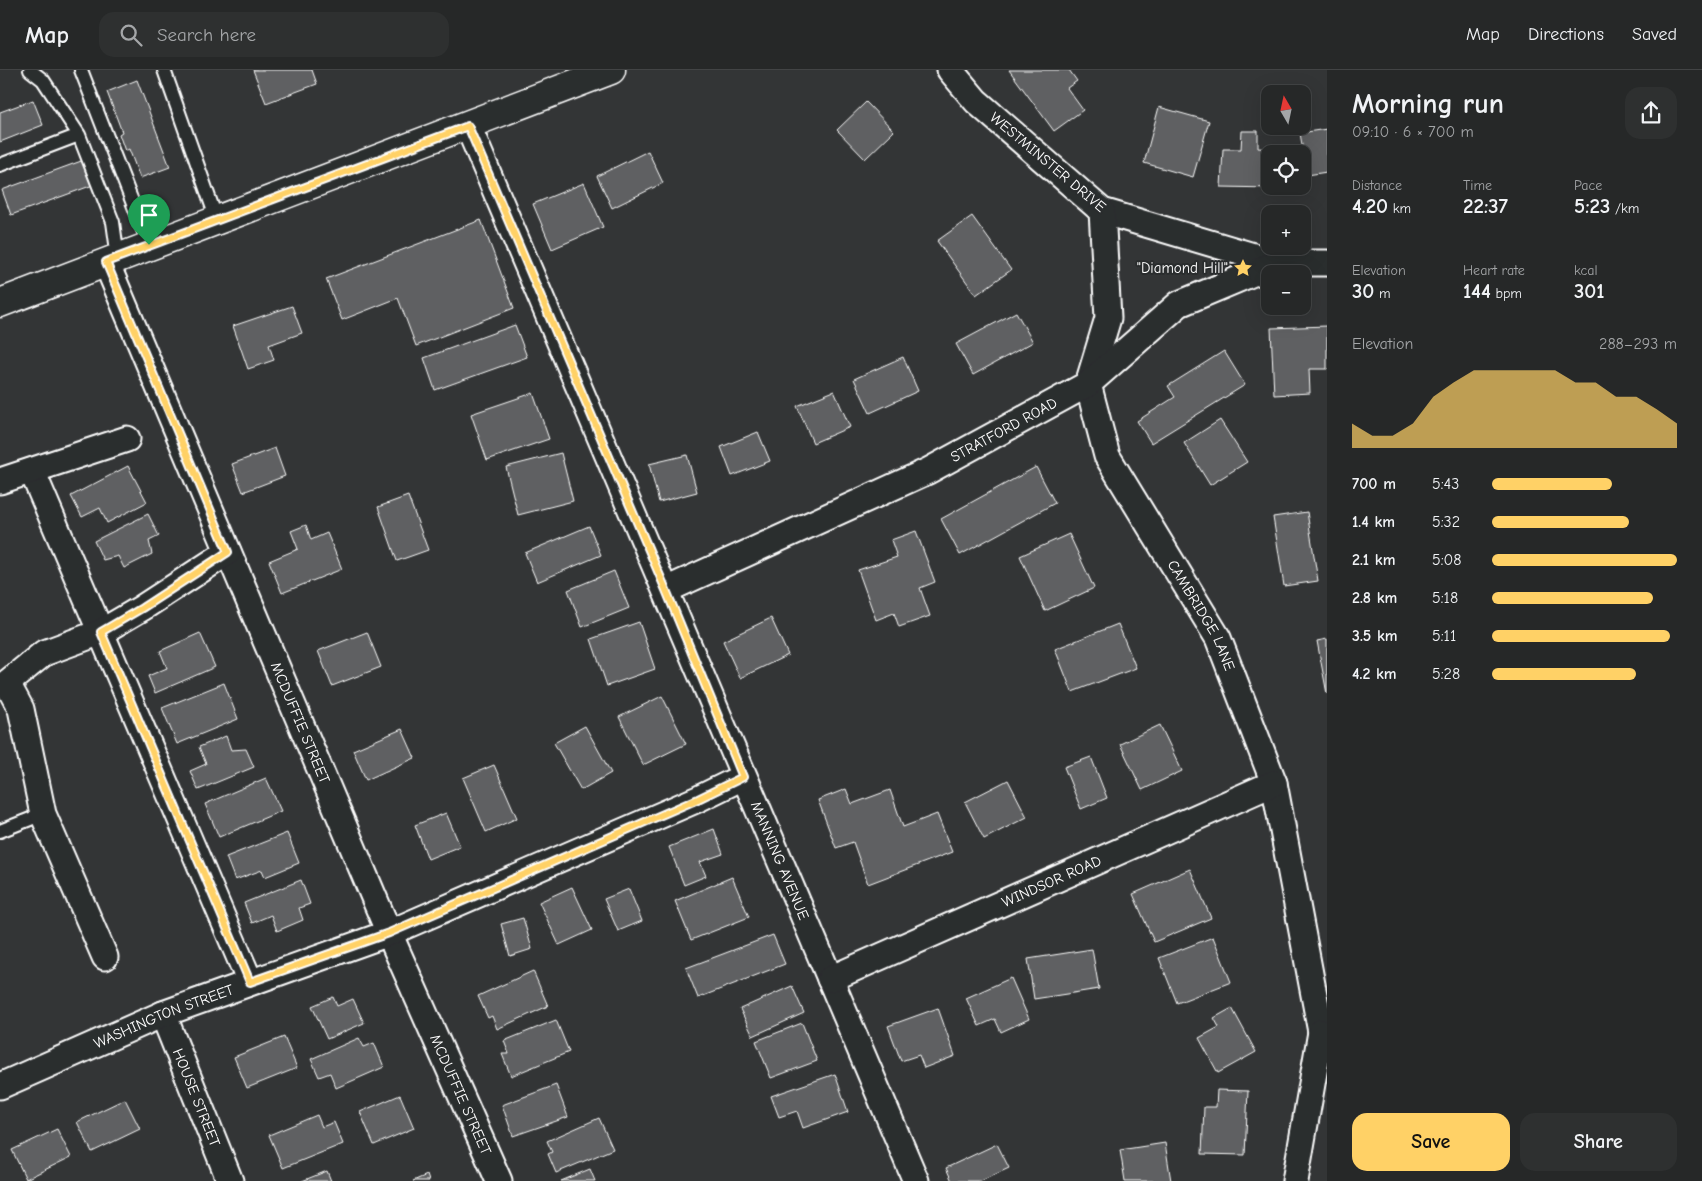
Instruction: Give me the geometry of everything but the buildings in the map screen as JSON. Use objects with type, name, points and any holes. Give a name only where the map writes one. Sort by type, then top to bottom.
[{"type":"main road","points":[[0,303],[611,70]]},
{"type":"street","name":"WESTMINSTER DRIVE","points":[[950,70],[976,101],[1102,211],[1277,263]]},
{"type":"street","name":"MANNING AVENUE","points":[[468,126],[916,1181]]},
{"type":"street","points":[[1088,384],[1108,318],[1102,211]]},
{"type":"street","name":"MCDUFFIE STREET","points":[[112,260],[228,552],[389,933],[499,1181]]},
{"type":"street","name":"STRATFORD ROAD","points":[[666,590],[928,471],[1088,384],[1179,304],[1277,263],[1327,263]]},
{"type":"street","name":"CAMBRIDGE LANE","points":[[1088,384],[1107,456],[1218,638],[1274,783],[1324,1040],[1295,1181]]},
{"type":"street","points":[[0,481],[127,439]]},
{"type":"street","points":[[32,471],[250,982]]},
{"type":"street","points":[[105,957],[43,814],[21,709],[2,681],[44,653],[101,632],[142,608],[228,552]]},
{"type":"street","name":"WASHINGTON STREET","points":[[0,1086],[163,1014],[389,933],[698,799],[743,777]]},
{"type":"street","name":"WINDSOR ROAD","points":[[830,979],[1274,783]]},
{"type":"street","name":"HOUSE STREET","points":[[163,1014],[223,1178]]},
{"type":"lane","points":[[30,70],[43,80],[78,135],[113,222],[112,260]]},
{"type":"lane","points":[[81,70],[149,245]]},
{"type":"lane","points":[[164,70],[217,220]]},
{"type":"lane","points":[[0,165],[78,135]]},
{"type":"lane","points":[[0,831],[43,814]]},
{"type":"place","name":"\"Diamond Hill\"","points":[[1243,268]]},
{"type":"route","points":[[468,126],[666,590],[743,777],[698,799],[389,933],[250,982],[101,632],[142,608],[228,552],[106,262],[149,245],[468,126]]}]
